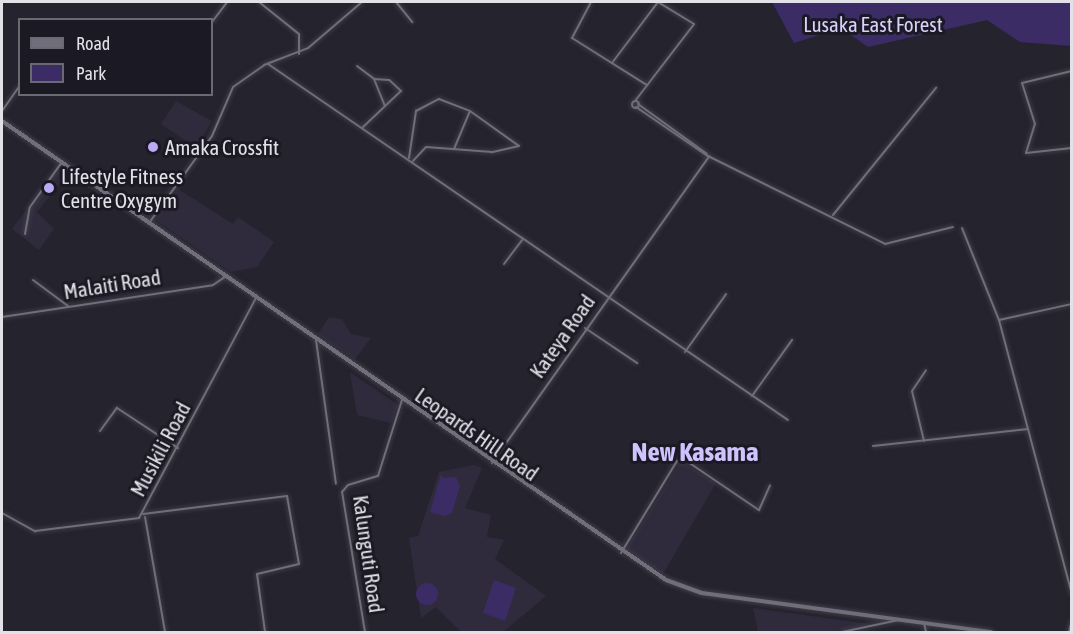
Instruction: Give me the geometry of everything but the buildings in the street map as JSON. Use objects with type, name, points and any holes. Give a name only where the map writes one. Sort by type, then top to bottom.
[{"type":"main road","name":"Leopards Hill Road","points":[[2,121],[621,553],[691,590],[991,633]]},
{"type":"street","points":[[213,21],[227,2]]},
{"type":"street","points":[[259,2],[299,34],[299,54]]},
{"type":"street","points":[[149,224],[212,136],[227,95],[268,64],[299,54],[362,2]]},
{"type":"street","points":[[396,2],[412,22]]},
{"type":"street","points":[[591,2],[572,38],[647,85]]},
{"type":"street","points":[[612,63],[658,2],[694,24],[647,85],[636,104],[707,156],[833,215],[889,245],[953,227]]},
{"type":"street","points":[[268,64],[413,161],[522,240],[560,261],[606,300],[788,420]]},
{"type":"street","points":[[357,66],[374,79],[385,106]]},
{"type":"street","points":[[1071,71],[1031,78],[1022,88],[1035,123],[1026,153],[1071,148]]},
{"type":"street","points":[[362,128],[401,90],[389,80],[374,79]]},
{"type":"street","points":[[833,215],[936,88]]},
{"type":"street","points":[[2,111],[18,89]]},
{"type":"street","points":[[409,159],[409,130],[421,105],[441,99],[470,111],[519,149],[426,147],[413,161]]},
{"type":"street","points":[[454,149],[470,111]]},
{"type":"street","name":"Kateya Road","points":[[492,463],[585,328],[660,229],[707,156]]},
{"type":"street","points":[[24,234],[30,207],[62,162]]},
{"type":"street","points":[[962,228],[999,320],[1071,594]]},
{"type":"street","points":[[504,264],[522,240]]},
{"type":"street","name":"Malaiti Road","points":[[2,317],[213,285],[225,277]]},
{"type":"street","points":[[33,280],[68,306]]},
{"type":"street","points":[[685,352],[726,294]]},
{"type":"street","name":"Musikili Road","points":[[2,513],[35,531],[100,525],[144,515],[256,298]]},
{"type":"street","points":[[999,320],[1071,304]]},
{"type":"street","points":[[585,328],[637,363]]},
{"type":"street","points":[[316,340],[336,484]]},
{"type":"street","points":[[752,396],[792,340]]},
{"type":"street","points":[[924,441],[912,391],[926,370]]},
{"type":"street","name":"Kalunguti Road","points":[[365,633],[342,492],[378,476],[402,400]]},
{"type":"street","points":[[100,431],[117,408],[178,448]]},
{"type":"street","points":[[873,446],[1028,429]]},
{"type":"street","points":[[621,553],[676,461],[688,462],[756,509],[763,509],[770,485]]},
{"type":"street","points":[[165,633],[144,515],[287,496],[299,564],[257,574],[265,633]]},
{"type":"street","points":[[842,633],[899,620]]},
{"type":"street","points":[[1069,633],[1071,620]]},
{"type":"street","points":[[924,623],[926,633]]},
{"type":"shaded area","points":[[176,101],[212,121],[196,148],[161,124]]},
{"type":"shaded area","points":[[58,167],[78,182],[62,181],[37,212],[54,229],[39,250],[12,229]]},
{"type":"shaded area","points":[[178,189],[233,224],[238,217],[274,242],[257,267],[231,272],[156,220]]},
{"type":"shaded area","points":[[329,317],[342,319],[351,334],[371,338],[355,359],[318,334]]},
{"type":"shaded area","points":[[350,372],[398,405],[391,423],[357,415]]},
{"type":"shaded area","points":[[681,462],[716,483],[663,574],[626,549]]},
{"type":"shaded area","points":[[474,465],[482,468],[465,508],[491,515],[487,537],[504,540],[495,559],[546,596],[503,632],[461,632],[436,607],[421,618],[409,538],[418,536],[439,472]]},
{"type":"shaded area","points":[[753,608],[877,625],[836,632],[758,632]]},
{"type":"green space","name":"Lusaka East Forest","points":[[772,2],[1071,2],[1071,46],[1020,42],[987,20],[868,47],[841,28],[794,43]]},
{"type":"green space","points":[[441,474],[443,478],[456,477],[460,486],[452,513],[445,516],[430,512]]},
{"type":"green space","points":[[494,580],[516,588],[505,621],[483,613]]},
{"type":"green space","points":[[427,583],[435,586],[438,594],[435,602],[427,605],[419,602],[416,594],[419,586]]},
{"type":"place","name":"Amaka Crossfit","points":[[153,147]]},
{"type":"place","name":"Lifestyle Fitness Centre Oxygym","points":[[49,188]]},
{"type":"district","name":"New Kasama","points":[[695,452]]}]
